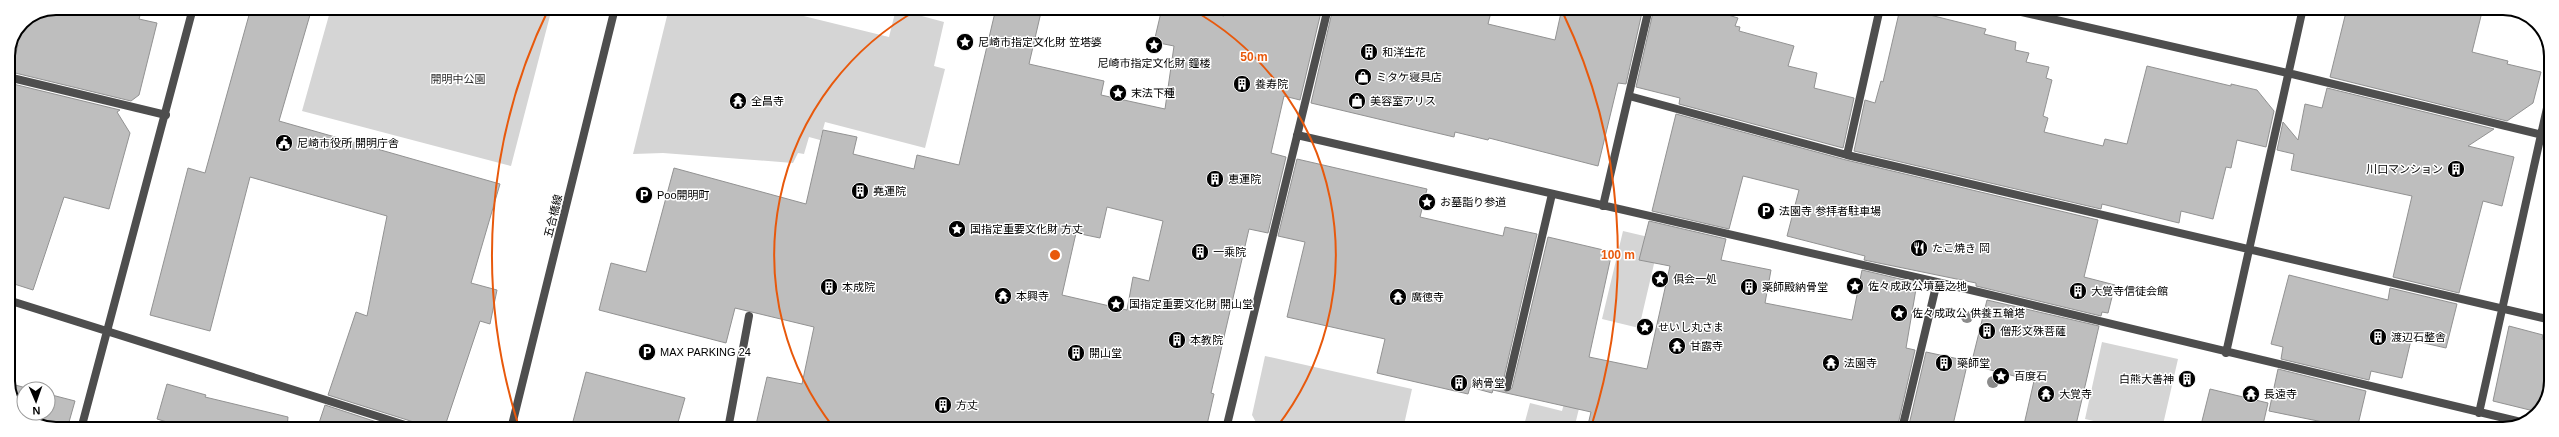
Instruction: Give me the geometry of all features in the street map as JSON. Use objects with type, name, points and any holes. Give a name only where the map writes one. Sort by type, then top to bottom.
[{"type":"street","points":[[84,422],[191,15]]},
{"type":"street","name":"五合橋線","points":[[513,422],[613,15]]},
{"type":"street","points":[[1228,422],[1326,15]]},
{"type":"street","points":[[1603,206],[1648,15]]},
{"type":"street","points":[[1847,155],[1878,15]]},
{"type":"street","points":[[2035,15],[2288,72],[2544,136]]},
{"type":"street","points":[[2226,353],[2300,15]]},
{"type":"street","points":[[15,79],[166,115]]},
{"type":"street","points":[[1629,96],[1847,155],[2544,318]]},
{"type":"street","points":[[2479,412],[2544,122]]},
{"type":"street","points":[[1297,135],[1937,282],[2226,353],[2515,420]]},
{"type":"street","points":[[1507,387],[1552,194]]},
{"type":"street","points":[[1904,422],[1937,282]]},
{"type":"street","points":[[15,302],[396,422]]},
{"type":"street","points":[[729,422],[750,316]]},
{"type":"green space","name":"開明中公園","points":[[329,15],[550,15],[511,166],[302,111]]},
{"type":"green space","name":"全昌寺","points":[[667,15],[799,15],[889,37],[894,15],[918,15],[944,22],[934,66],[945,69],[925,148],[825,122],[820,140],[809,137],[804,154],[798,153],[793,163],[663,153],[633,154]]},
{"type":"green space","points":[[1623,231],[1657,239],[1657,251],[1639,328],[1602,319]]},
{"type":"green space","points":[[2102,342],[2178,359],[2164,422],[2098,422],[2085,419]]},
{"type":"green space","points":[[1265,356],[1412,389],[1405,422],[1256,422],[1252,415]]},
{"type":"green space","points":[[1569,384],[1584,388],[1576,422],[1525,422],[1530,403],[1562,411]]},
{"type":"building","points":[[140,15],[139,19],[157,23],[139,95],[131,101],[15,73],[15,57],[18,40],[27,27],[40,18],[48,16]]},
{"type":"building","points":[[249,15],[310,15],[279,121],[500,184],[471,283],[497,290],[490,324],[480,321],[446,422],[414,422],[328,395],[356,312],[367,316],[387,216],[250,177],[210,331],[150,315],[188,168],[205,173]]},
{"type":"building","name":"本興寺","points":[[994,15],[1040,15],[1029,64],[1104,81],[1101,95],[1165,109],[1174,46],[1154,42],[1160,15],[1320,15],[1300,100],[1284,96],[1271,153],[1286,157],[1268,233],[1249,229],[1211,393],[1214,394],[1208,422],[757,422],[767,377],[802,384],[814,327],[735,308],[726,343],[599,310],[611,263],[646,272],[674,168],[806,204],[823,130],[857,137],[853,154],[914,169],[917,155],[959,165]],"holes":[[[1107,207],[1163,221],[1149,281],[1133,277],[1127,310],[1062,295],[1076,233],[1100,238]]]},
{"type":"building","points":[[1331,15],[1490,15],[1488,24],[1555,40],[1560,15],[1641,15],[1626,84],[1618,83],[1598,166],[1489,138],[1488,140],[1455,132],[1454,137],[1311,103]]},
{"type":"building","points":[[1652,15],[1728,15],[1738,18],[1735,26],[1740,27],[1739,31],[1794,46],[1788,66],[1817,73],[1814,88],[1854,98],[1843,148],[1679,104],[1680,98],[1636,87]]},
{"type":"building","points":[[1899,15],[1930,15],[1986,29],[1984,34],[2016,42],[2015,50],[2029,53],[2026,62],[2049,67],[2046,78],[2052,80],[2043,116],[2048,118],[2044,132],[2103,146],[2105,139],[2127,144],[2147,66],[2231,86],[2231,84],[2257,90],[2274,111],[2266,147],[2237,140],[2231,168],[2226,167],[2213,219],[2181,211],[2179,223],[2102,204],[2101,209],[1854,151],[1865,100],[1875,103],[1881,81],[1883,82]]},
{"type":"building","points":[[2345,15],[2481,15],[2472,52],[2508,61],[2507,64],[2541,72],[2533,103],[2507,121],[2330,77]]},
{"type":"building","points":[[15,84],[120,110],[117,112],[130,133],[109,209],[64,197],[33,290],[15,284]]},
{"type":"building","points":[[2327,88],[2494,129],[2468,146],[2514,157],[2502,206],[2483,201],[2459,293],[2393,277],[2412,196],[2291,170],[2294,154],[2277,150],[2283,122],[2298,140],[2305,104],[2322,108]]},
{"type":"building","points":[[1676,114],[1846,160],[2098,220],[2084,277],[2115,285],[2108,313],[2102,312],[2101,316],[1976,286],[1976,283],[1864,260],[1865,256],[1787,236],[1799,190],[1743,176],[1729,229],[1652,211]]},
{"type":"building","points":[[1297,159],[1427,189],[1420,217],[1503,236],[1505,227],[1537,234],[1502,386],[1506,392],[1512,388],[1548,237],[1612,252],[1589,357],[1647,369],[1670,266],[1639,260],[1649,221],[1726,239],[1721,260],[1771,270],[1765,303],[1852,320],[1862,270],[1917,283],[1906,348],[1915,350],[1899,422],[1589,422],[1591,412],[1493,390],[1492,393],[1470,387],[1468,394],[1377,373],[1385,339],[1287,317],[1305,242],[1278,236]]},
{"type":"building","points":[[2289,275],[2388,300],[2390,288],[2457,304],[2446,348],[2411,340],[2402,378],[2371,371],[2369,380],[2281,359],[2283,347],[2271,344]]},
{"type":"building","points":[[1987,300],[2099,326],[2077,422],[2025,422],[2034,381],[1971,365]]},
{"type":"building","points":[[2509,326],[2543,335],[2544,387],[2536,406],[2532,410],[2493,401]]},
{"type":"building","points":[[1926,352],[1968,361],[1954,422],[1910,422]]},
{"type":"building","points":[[2278,369],[2366,391],[2359,422],[2323,422],[2269,411]]},
{"type":"building","points":[[586,372],[685,398],[678,422],[573,422]]},
{"type":"building","points":[[167,384],[206,395],[205,397],[288,417],[288,422],[167,422],[157,419]]},
{"type":"building","points":[[2210,389],[2268,403],[2264,422],[2202,422]]},
{"type":"building","points":[[56,396],[75,401],[69,422],[46,421],[56,421]]},
{"type":"building","points":[[325,405],[377,422],[319,422]]},
{"type":"place","name":"尼崎市指定文化財 笠塔婆","points":[[965,42]]},
{"type":"place","name":"尼崎市指定文化財 鐘楼","points":[[1154,45]]},
{"type":"place","name":"和洋生花","points":[[1369,52]]},
{"type":"place","name":"ミタケ寝具店","points":[[1363,77]]},
{"type":"place","name":"養寿院","points":[[1242,84]]},
{"type":"place","name":"末法下種","points":[[1118,93]]},
{"type":"place","name":"全昌寺","points":[[738,101]]},
{"type":"place","name":"美容室アリス","points":[[1357,101]]},
{"type":"place","name":"尼崎市役所 開明庁舎","points":[[284,143]]},
{"type":"place","name":"川口マンション","points":[[2456,169]]},
{"type":"place","name":"恵運院","points":[[1215,179]]},
{"type":"place","name":"堯運院","points":[[860,191]]},
{"type":"place","name":"Poo開明町","points":[[644,195]]},
{"type":"place","name":"お墓詣り参道","points":[[1427,202]]},
{"type":"place","name":"法園寺 参拝者駐車場","points":[[1766,211]]},
{"type":"place","name":"国指定重要文化財 方丈","points":[[957,229]]},
{"type":"place","name":"たこ焼き 岡","points":[[1919,248]]},
{"type":"place","name":"一乘院","points":[[1200,252]]},
{"type":"place","name":"俱会一処","points":[[1660,279]]},
{"type":"place","name":"佐々成政公墳墓之地","points":[[1855,286]]},
{"type":"place","name":"本成院","points":[[829,287]]},
{"type":"place","name":"薬師殿納骨堂","points":[[1749,287]]},
{"type":"place","name":"大覚寺信徒会館","points":[[2078,291]]},
{"type":"place","name":"本興寺","points":[[1003,296]]},
{"type":"place","name":"廣徳寺","points":[[1398,297]]},
{"type":"place","name":"国指定重要文化財 開山堂","points":[[1116,304]]},
{"type":"place","name":"佐々成政公 供養五輪塔","points":[[1899,313]]},
{"type":"place","name":"せいし丸さま","points":[[1645,327]]},
{"type":"place","name":"僧形文殊菩薩","points":[[1987,331]]},
{"type":"place","name":"渡辺石整舎","points":[[2378,337]]},
{"type":"place","name":"本教院","points":[[1177,340]]},
{"type":"place","name":"甘露寺","points":[[1677,346]]},
{"type":"place","name":"MAX PARKING 24","points":[[647,352]]},
{"type":"place","name":"開山堂","points":[[1076,353]]},
{"type":"place","name":"法園寺","points":[[1831,363]]},
{"type":"place","name":"藥師堂","points":[[1944,363]]},
{"type":"place","name":"百度石","points":[[2001,376]]},
{"type":"place","name":"白熊大善神","points":[[2187,379]]},
{"type":"place","name":"納骨堂","points":[[1459,383]]},
{"type":"place","name":"大覚寺","points":[[2046,394]]},
{"type":"place","name":"長遠寺","points":[[2251,394]]},
{"type":"place","name":"方丈","points":[[943,405]]}]
